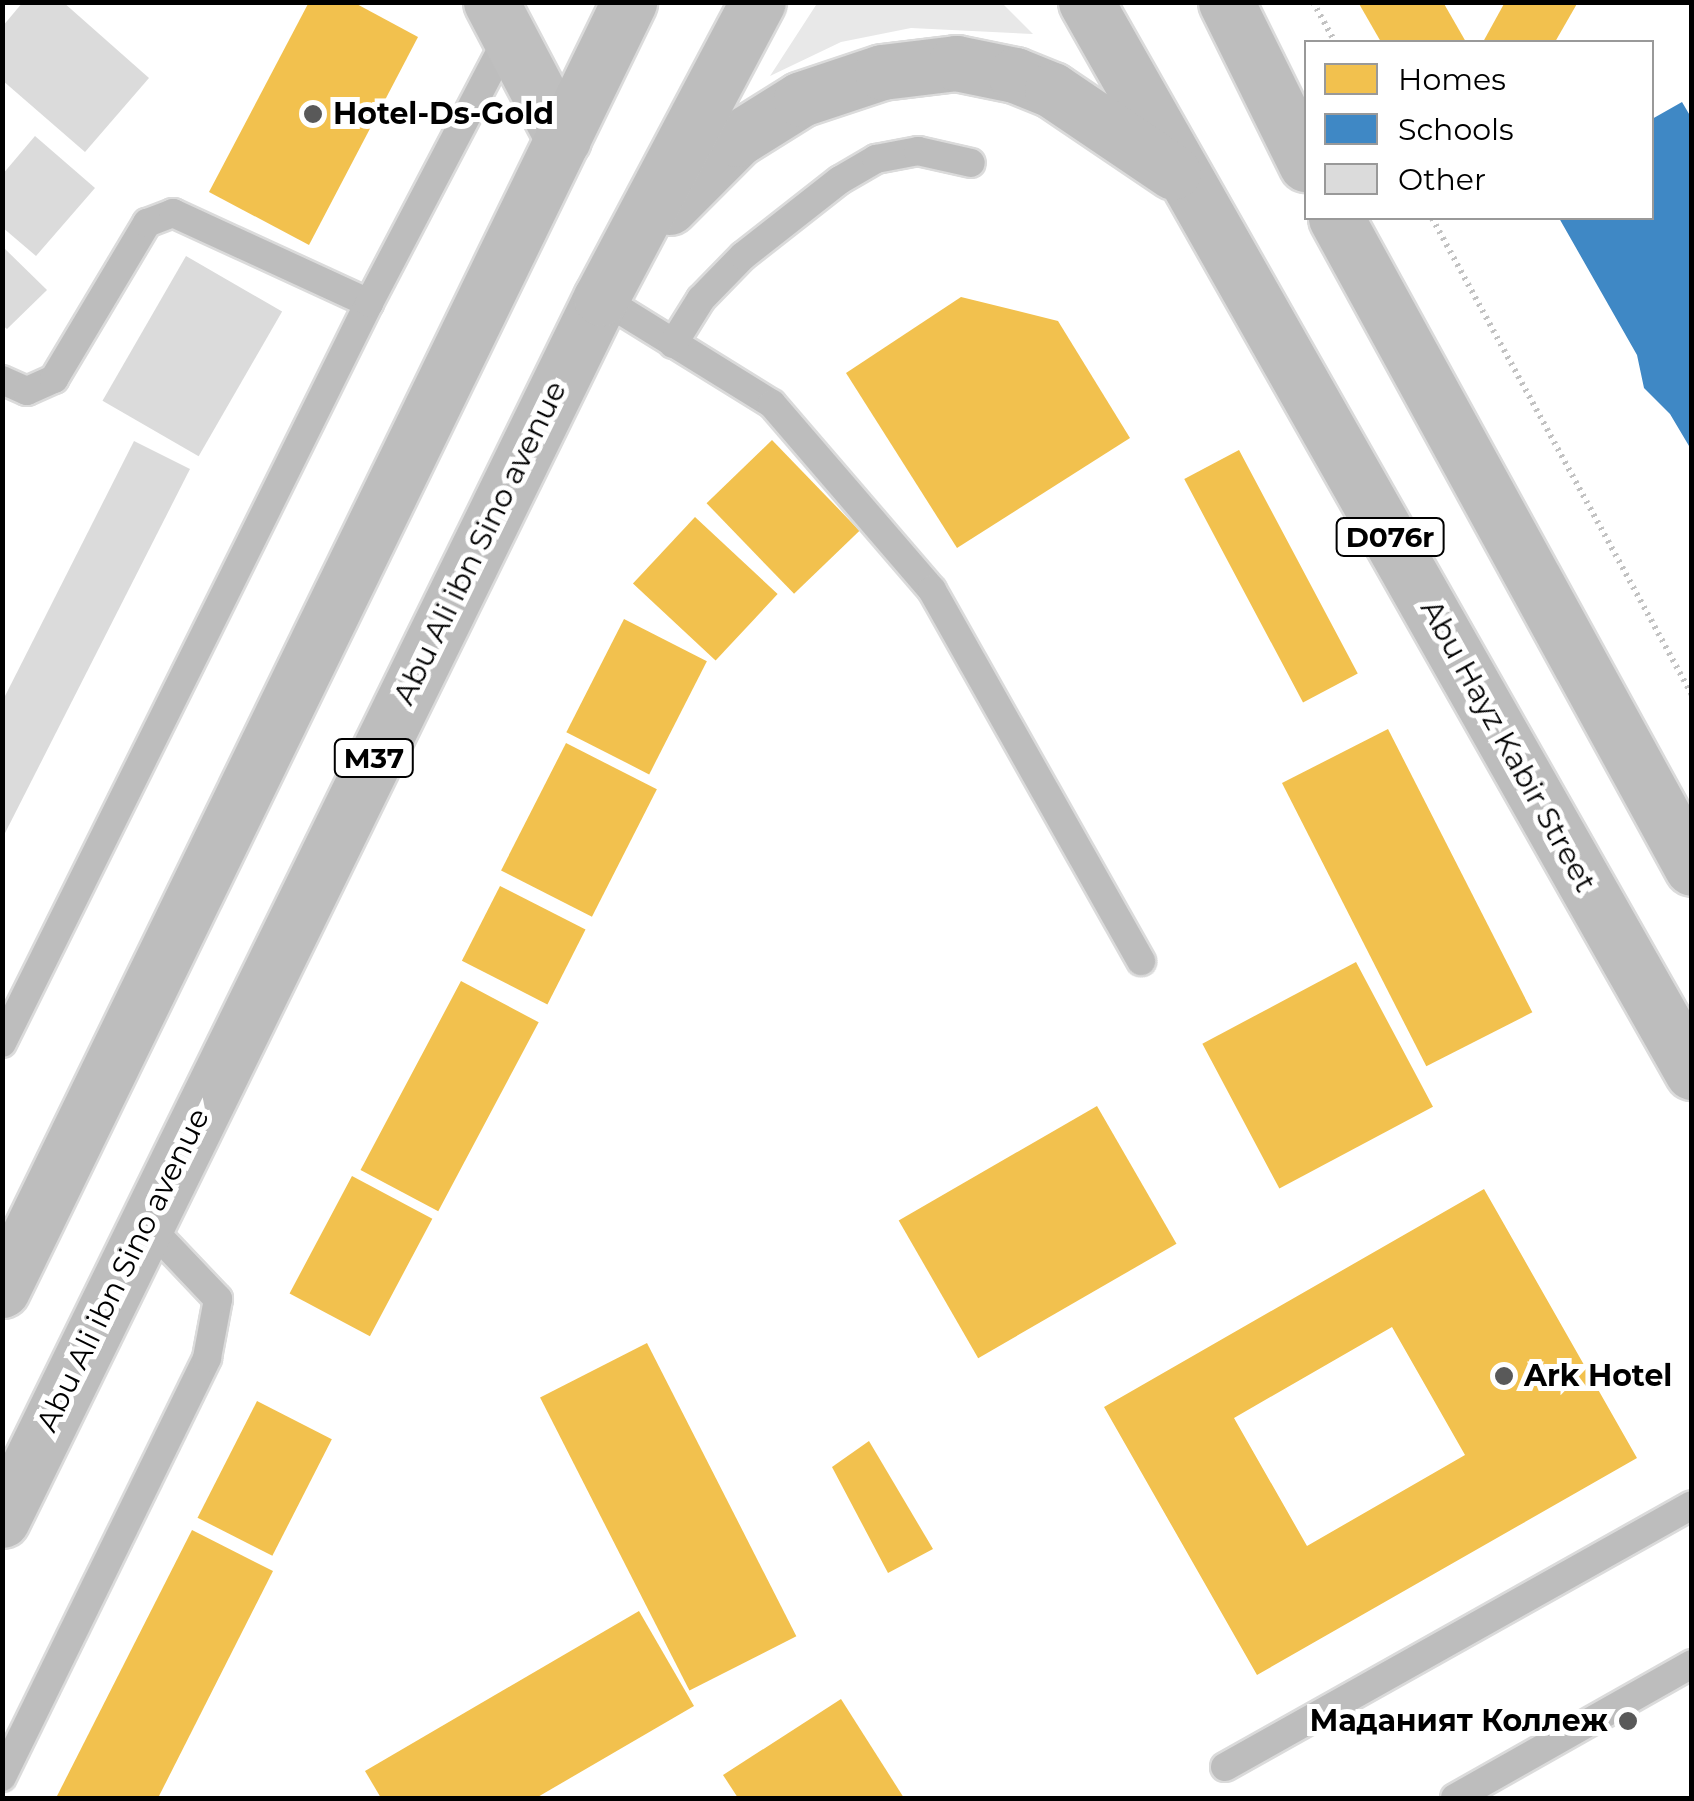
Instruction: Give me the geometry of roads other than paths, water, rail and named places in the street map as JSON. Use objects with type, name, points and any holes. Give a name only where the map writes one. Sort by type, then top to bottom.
[{"type":"main road","points":[[2,1290],[629,2]]},
{"type":"main road","name":"Abu Ali ibn Sino avenue","points":[[2,1520],[601,298],[758,2]]},
{"type":"main road","name":"Abu Hayz Kabir Street","points":[[1086,2],[1692,1072]]},
{"type":"main road","points":[[1226,2],[1304,160]]},
{"type":"main road","points":[[500,18],[563,140]]},
{"type":"main road","name":"D076r","points":[[601,298],[680,192],[737,139],[801,99],[882,72],[956,63],[1015,74],[1090,112],[1191,185]]},
{"type":"main road","points":[[1337,220],[1692,868]]},
{"type":"lane","points":[[2,1043],[369,303],[500,18]]},
{"type":"lane","points":[[673,344],[701,299],[743,256],[840,180],[876,159],[918,151],[971,163]]},
{"type":"lane","points":[[2,380],[27,391],[54,379],[147,224],[174,213],[369,303]]},
{"type":"lane","points":[[601,298],[772,404],[932,590],[1141,961]]},
{"type":"lane","points":[[2,1777],[207,1358],[218,1300],[145,1222]]},
{"type":"lane","points":[[1225,1767],[1692,1505]]},
{"type":"lane","points":[[1455,1798],[1692,1664]]},
{"type":"place","name":"Hotel-Ds-Gold","points":[[313,114]]},
{"type":"place","name":"Ark Hotel","points":[[1504,1376]]},
{"type":"place","name":"Маданият Коллеж","points":[[1628,1721]]}]
